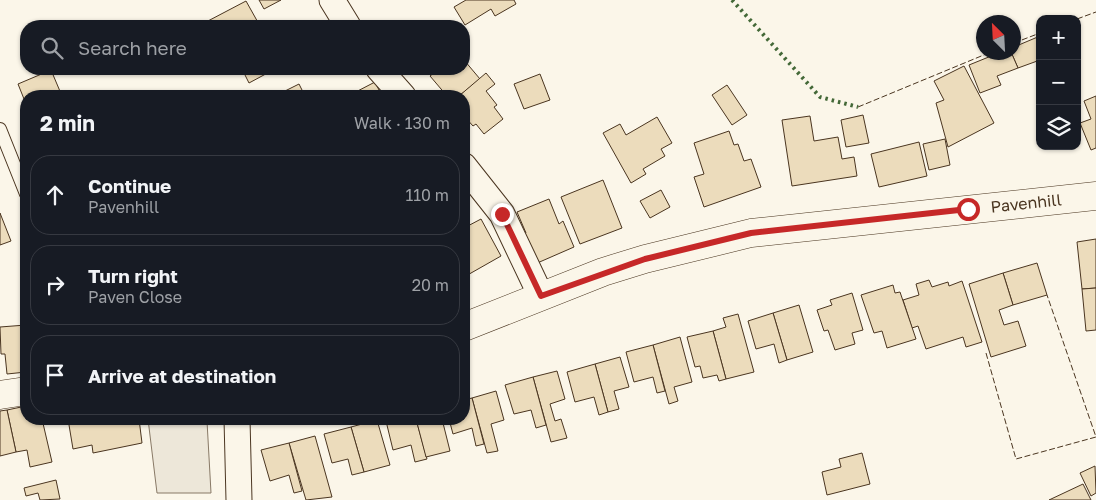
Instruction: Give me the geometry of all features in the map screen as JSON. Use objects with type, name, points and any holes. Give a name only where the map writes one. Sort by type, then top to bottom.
[{"type":"street","points":[[332,0],[344,20]]},
{"type":"street","points":[[384,75],[398,90]]},
{"type":"street","points":[[470,174],[502,214],[541,296]]},
{"type":"street","name":"Pavenhill","points":[[470,325],[541,296],[645,259],[751,233],[1096,196]]},
{"type":"street","points":[[0,395],[20,392]]},
{"type":"street","points":[[237,425],[239,500]]},
{"type":"lane","points":[[0,129],[20,179]]},
{"type":"shaded area","points":[[149,425],[207,425],[211,493],[157,493]]},
{"type":"building","points":[[259,0],[281,0],[264,9]]},
{"type":"building","points":[[466,0],[514,0],[516,4],[495,16],[491,9],[470,22],[470,20],[462,20],[454,7]]},
{"type":"building","points":[[246,1],[257,20],[210,20]]},
{"type":"building","points":[[1036,38],[1036,61],[1018,68],[1014,60],[1021,60],[1021,44]]},
{"type":"building","points":[[981,60],[1014,60],[1018,68],[997,76],[1001,85],[980,93],[969,65]]},
{"type":"building","points":[[964,66],[994,123],[948,147],[936,103],[944,100],[934,81]]},
{"type":"building","points":[[470,67],[480,79],[466,90],[442,90],[430,76],[470,75]]},
{"type":"building","points":[[486,73],[495,84],[486,91],[497,105],[494,107],[503,119],[484,134],[476,124],[473,126],[470,123],[470,90],[466,90]]},
{"type":"building","points":[[540,74],[550,100],[524,109],[514,84]]},
{"type":"building","points":[[39,75],[53,75],[59,90],[20,90],[18,84]]},
{"type":"building","points":[[245,75],[264,75],[249,83]]},
{"type":"building","points":[[375,82],[379,90],[360,90]]},
{"type":"building","points":[[299,84],[302,90],[287,90]]},
{"type":"building","points":[[727,85],[747,115],[732,125],[712,95]]},
{"type":"building","points":[[1096,96],[1096,148],[1091,150],[1081,125],[1081,123],[1091,119],[1084,101]]},
{"type":"building","points":[[863,115],[869,143],[846,147],[841,120]]},
{"type":"building","points":[[810,116],[814,141],[838,137],[842,159],[854,157],[857,176],[792,186],[782,120]]},
{"type":"building","points":[[657,117],[672,143],[661,149],[665,156],[643,169],[646,174],[631,183],[603,133],[620,124],[626,135]]},
{"type":"building","points":[[729,131],[734,145],[738,144],[744,161],[751,159],[761,187],[704,207],[694,177],[704,174],[694,143]]},
{"type":"building","points":[[945,139],[950,165],[929,170],[923,144]]},
{"type":"building","points":[[919,142],[927,176],[879,187],[871,154]]},
{"type":"building","points":[[603,180],[622,228],[580,244],[561,197]]},
{"type":"building","points":[[661,190],[670,207],[650,218],[640,201]]},
{"type":"building","points":[[549,199],[559,224],[563,221],[574,247],[535,264],[523,235],[526,233],[517,212]]},
{"type":"building","points":[[0,213],[11,241],[0,245]]},
{"type":"building","points":[[481,219],[501,256],[470,274],[470,225]]},
{"type":"building","points":[[1096,239],[1096,288],[1082,289],[1077,242]]},
{"type":"building","points":[[1037,263],[1047,295],[1013,305],[1003,273]]},
{"type":"building","points":[[1003,273],[1013,305],[999,310],[1004,325],[1018,321],[1026,346],[991,357],[969,284]]},
{"type":"building","points":[[929,280],[932,287],[948,282],[949,286],[962,281],[982,342],[966,347],[963,337],[926,349],[918,326],[912,328],[903,300],[919,295],[916,284]]},
{"type":"building","points":[[893,285],[895,293],[900,292],[916,339],[887,348],[882,331],[874,333],[861,295]]},
{"type":"building","points":[[1096,288],[1096,330],[1086,331],[1082,289]]},
{"type":"building","points":[[852,293],[863,330],[852,333],[855,344],[835,350],[828,330],[824,331],[817,310],[832,305],[830,300]]},
{"type":"building","points":[[799,305],[813,352],[787,360],[773,313]]},
{"type":"building","points":[[773,313],[787,360],[779,363],[774,344],[756,349],[748,321]]},
{"type":"building","points":[[738,314],[754,372],[726,379],[713,331],[726,327],[723,318]]},
{"type":"building","points":[[20,325],[20,373],[7,374],[5,354],[1,354],[0,327]]},
{"type":"building","points":[[713,331],[726,379],[719,381],[717,375],[703,378],[700,366],[695,367],[687,337]]},
{"type":"building","points":[[680,337],[692,382],[674,387],[678,401],[669,404],[653,345]]},
{"type":"building","points":[[653,345],[665,391],[657,393],[653,377],[634,382],[626,352]]},
{"type":"building","points":[[620,357],[629,387],[614,391],[619,409],[608,412],[595,364]]},
{"type":"building","points":[[595,364],[608,412],[599,415],[594,397],[575,402],[567,372]]},
{"type":"building","points":[[557,371],[565,399],[550,404],[555,421],[561,419],[567,438],[551,442],[533,377]]},
{"type":"building","points":[[533,377],[546,425],[536,428],[531,410],[514,414],[505,385]]},
{"type":"building","points":[[496,391],[504,420],[491,424],[498,451],[487,453],[472,398]]},
{"type":"building","points":[[470,398],[472,398],[484,444],[476,446],[472,428],[453,434],[451,425],[470,425]]},
{"type":"building","points":[[20,407],[20,425],[43,425],[52,462],[30,467],[27,450],[16,452],[7,410]]},
{"type":"building","points":[[7,410],[16,452],[0,456],[0,411]]},
{"type":"building","points":[[69,425],[140,425],[142,443],[93,453],[92,445],[73,449]]},
{"type":"building","points":[[378,425],[390,465],[364,472],[351,427]]},
{"type":"building","points":[[387,425],[418,425],[427,459],[415,462],[411,445],[393,450]]},
{"type":"building","points":[[418,425],[444,425],[450,451],[426,457]]},
{"type":"building","points":[[351,427],[364,472],[352,475],[348,459],[332,463],[324,434]]},
{"type":"building","points":[[315,436],[332,497],[306,500],[289,443]]},
{"type":"building","points":[[289,443],[302,491],[294,493],[289,475],[270,481],[261,450]]},
{"type":"building","points":[[862,453],[870,484],[827,495],[822,472],[841,467],[839,459]]},
{"type":"building","points":[[1095,466],[1096,493],[1091,496],[1080,473]]},
{"type":"building","points":[[56,480],[60,499],[40,500],[38,493],[26,496],[24,488]]},
{"type":"building","points":[[1083,484],[1091,500],[1049,500]]},
{"type":"hedge","points":[[732,0],[820,97],[858,107]]},
{"type":"fence","points":[[1081,18],[1096,12]]},
{"type":"fence","points":[[1021,40],[1036,35]]},
{"type":"fence","points":[[858,107],[976,58]]},
{"type":"fence","points":[[986,353],[1016,459],[1096,437],[1047,295]]},
{"type":"route","points":[[502,214],[541,296],[603,272],[645,259],[751,233],[968,209]]}]
